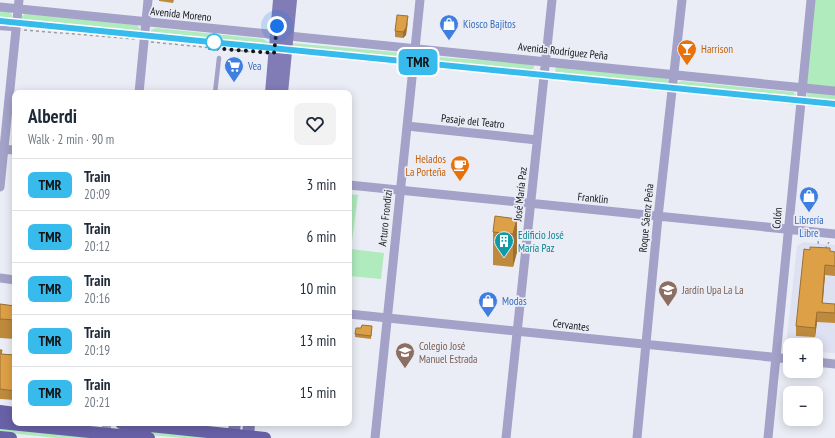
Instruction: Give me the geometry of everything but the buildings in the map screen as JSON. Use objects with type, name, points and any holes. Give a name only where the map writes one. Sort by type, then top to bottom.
[{"type":"main road","points":[[280,0],[282,37]]},
{"type":"main road","points":[[270,90],[275,54],[282,37],[291,0]]},
{"type":"main road","points":[[275,54],[281,90]]},
{"type":"main road","points":[[0,411],[12,413]]},
{"type":"main road","points":[[0,423],[12,424]]},
{"type":"main road","points":[[35,426],[106,432],[149,438]]},
{"type":"main road","points":[[159,426],[234,432],[248,437],[265,438]]},
{"type":"main road","points":[[248,437],[249,426]]},
{"type":"main road","points":[[0,437],[11,438]]},
{"type":"street","points":[[0,187],[2,149],[19,0]]},
{"type":"street","points":[[139,90],[148,0]]},
{"type":"street","name":"Arturo Frondizi","points":[[376,438],[420,0]]},
{"type":"street","name":"José María Paz","points":[[506,438],[552,0]]},
{"type":"street","name":"Roque Sáenz Peña","points":[[637,438],[658,217],[682,0]]},
{"type":"street","name":"Colón","points":[[768,438],[811,0]]},
{"type":"street","name":"Avenida Moreno","points":[[0,8],[282,37]]},
{"type":"street","name":"Avenida Rodríguez Peña","points":[[282,37],[546,61],[835,91]]},
{"type":"street","name":"Pasaje del Teatro","points":[[407,126],[537,140]]},
{"type":"street","points":[[2,149],[12,150]]},
{"type":"street","name":"Franklin","points":[[352,185],[658,217],[788,228],[835,234]]},
{"type":"street","points":[[0,278],[12,280]]},
{"type":"street","name":"Cervantes","points":[[352,314],[646,346],[783,358]]},
{"type":"street","points":[[823,363],[835,364]]},
{"type":"lane","points":[[0,28],[16,29]]},
{"type":"lane","points":[[215,90],[219,58]]},
{"type":"path","points":[[16,29],[145,40],[275,54]]},
{"type":"path","points":[[818,241],[819,248]]},
{"type":"path","points":[[824,249],[827,248],[829,242]]},
{"type":"path","points":[[814,252],[819,248],[824,249],[828,254]]},
{"type":"shaded area","points":[[803,242],[835,245],[835,353],[823,352],[823,338],[787,338],[797,246]]},
{"type":"green space","points":[[814,0],[835,0],[835,87],[809,85],[806,83]]},
{"type":"green space","points":[[0,11],[9,11],[12,15],[12,26],[0,25]]},
{"type":"green space","points":[[26,13],[137,25],[142,32],[140,39],[21,26],[21,17]]},
{"type":"green space","points":[[156,28],[263,39],[270,43],[269,50],[151,39],[151,30]]},
{"type":"green space","points":[[291,43],[405,53],[404,65],[290,53]]},
{"type":"green space","points":[[423,56],[534,64],[533,77],[421,67]]},
{"type":"green space","points":[[556,66],[665,77],[668,79],[667,92],[554,80]]},
{"type":"green space","points":[[681,81],[793,92],[796,95],[796,105],[677,91],[677,83]]},
{"type":"green space","points":[[807,93],[835,94],[835,108],[807,106]]},
{"type":"green space","points":[[352,194],[358,195],[352,241]]},
{"type":"green space","points":[[352,249],[384,253],[381,279],[352,276]]},
{"type":"green space","points":[[0,427],[94,438],[56,438],[0,432]]},
{"type":"green space","points":[[118,427],[223,438],[183,438],[117,432],[116,430]]},
{"type":"railway","points":[[0,21],[835,104]]},
{"type":"train","name":"TMR","points":[[0,21],[835,104]]},
{"type":"place","name":"Kiosco Bajitos","points":[[449,41]]},
{"type":"place","name":"Harrison","points":[[687,66]]},
{"type":"place","name":"Vea","points":[[234,83]]},
{"type":"place","name":"Helados La Porteña","points":[[460,182]]},
{"type":"place","name":"Librería Libre","points":[[809,213]]},
{"type":"place","name":"Edificio José María Paz","points":[[504,258]]},
{"type":"place","name":"Jardín Upa La La","points":[[668,307]]},
{"type":"place","name":"Modas","points":[[488,318]]},
{"type":"place","name":"Colegio José Manuel Estrada","points":[[405,369]]},
{"type":"route","points":[[214,42],[210,48],[274,53],[277,26]]}]
